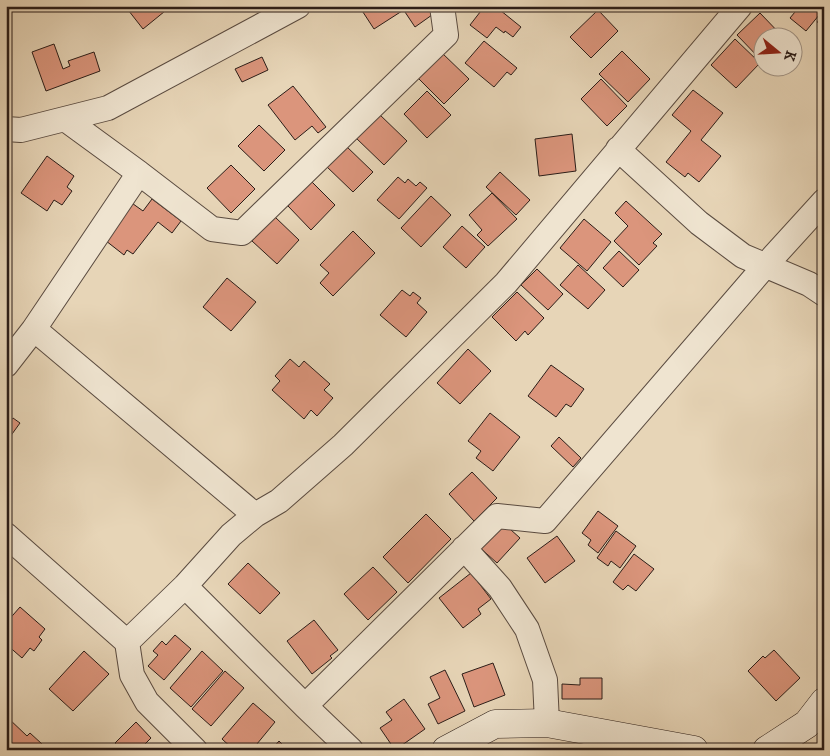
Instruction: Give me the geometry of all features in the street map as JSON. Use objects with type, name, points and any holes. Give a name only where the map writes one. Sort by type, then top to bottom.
[{"type":"street","points":[[6,129],[21,130],[108,108],[298,6]]},
{"type":"street","points":[[66,119],[212,229],[242,233],[446,35],[442,6]]},
{"type":"street","points":[[127,642],[185,586],[231,535],[255,515],[279,501],[344,445],[506,282],[740,6]]},
{"type":"street","points":[[618,149],[699,223],[743,256],[809,284],[824,294]]},
{"type":"street","points":[[6,365],[34,329],[139,174]]},
{"type":"street","points":[[305,706],[497,516],[544,520],[764,266],[824,201]]},
{"type":"street","points":[[34,329],[255,515]]},
{"type":"street","points":[[6,535],[127,642],[132,675],[147,702],[195,750]]},
{"type":"street","points":[[464,548],[500,588],[526,629],[545,680],[547,722]]},
{"type":"street","points":[[185,586],[351,750]]},
{"type":"street","points":[[767,750],[807,724],[824,702]]},
{"type":"street","points":[[446,750],[495,724],[547,722],[694,750]]},
{"type":"building","points":[[125,6],[170,6],[170,7],[143,29]]},
{"type":"building","points":[[359,6],[399,6],[402,11],[374,29]]},
{"type":"building","points":[[401,6],[437,6],[439,10],[415,27]]},
{"type":"building","points":[[489,6],[495,6],[521,27],[513,37],[496,27],[487,38],[470,25],[484,7],[486,10]]},
{"type":"building","points":[[800,6],[824,6],[824,9],[806,31],[790,18]]},
{"type":"building","points":[[598,10],[618,31],[591,58],[570,37]]},
{"type":"building","points":[[760,13],[774,28],[752,28],[752,51],[737,35]]},
{"type":"building","points":[[824,14],[824,28],[817,22]]},
{"type":"building","points":[[735,39],[752,55],[752,71],[736,88],[711,65]]},
{"type":"building","points":[[484,41],[517,68],[511,75],[507,72],[494,87],[465,63]]},
{"type":"building","points":[[54,44],[63,69],[70,66],[68,61],[94,52],[100,71],[46,91],[32,52]]},
{"type":"building","points":[[622,51],[650,79],[628,102],[599,74]]},
{"type":"building","points":[[441,52],[469,79],[444,104],[417,77]]},
{"type":"building","points":[[262,57],[268,70],[242,82],[235,69]]},
{"type":"building","points":[[601,79],[627,106],[607,126],[581,99]]},
{"type":"building","points":[[293,86],[326,127],[318,133],[312,126],[295,140],[268,105]]},
{"type":"building","points":[[693,90],[723,113],[701,140],[721,156],[699,182],[688,173],[685,177],[666,162],[691,131],[672,115]]},
{"type":"building","points":[[427,91],[451,115],[427,138],[404,114]]},
{"type":"building","points":[[378,113],[407,141],[384,165],[355,137]]},
{"type":"building","points":[[259,125],[285,150],[264,171],[238,146]]},
{"type":"building","points":[[572,134],[576,171],[539,176],[535,139]]},
{"type":"building","points":[[345,145],[373,172],[353,192],[325,165]]},
{"type":"building","points":[[47,156],[74,176],[67,187],[72,191],[62,205],[54,200],[47,211],[21,193]]},
{"type":"building","points":[[231,165],[255,189],[231,213],[207,188]]},
{"type":"building","points":[[500,172],[530,200],[516,215],[486,187]]},
{"type":"building","points":[[398,177],[405,183],[408,179],[416,186],[420,182],[427,188],[399,219],[377,200]]},
{"type":"building","points":[[312,182],[335,205],[311,230],[288,206]]},
{"type":"building","points":[[492,193],[517,219],[488,246],[477,235],[482,230],[469,215]]},
{"type":"building","points":[[431,196],[451,215],[421,247],[401,228]]},
{"type":"building","points":[[152,199],[181,221],[172,233],[158,222],[133,254],[127,250],[124,255],[101,237],[129,201],[143,211]]},
{"type":"building","points":[[626,201],[662,234],[653,243],[657,246],[639,265],[614,241],[628,226],[615,213]]},
{"type":"building","points":[[275,217],[299,240],[277,264],[252,241]]},
{"type":"building","points":[[584,219],[611,242],[587,271],[560,248]]},
{"type":"building","points":[[462,226],[485,247],[466,268],[443,247]]},
{"type":"building","points":[[353,231],[375,253],[333,296],[320,283],[329,273],[320,265]]},
{"type":"building","points":[[619,251],[639,270],[623,287],[603,268]]},
{"type":"building","points":[[578,265],[605,290],[588,309],[560,285]]},
{"type":"building","points":[[537,269],[563,294],[548,310],[521,285]]},
{"type":"building","points":[[227,278],[256,302],[231,331],[203,307]]},
{"type":"building","points":[[402,290],[410,296],[413,292],[421,298],[417,303],[427,312],[406,337],[380,315]]},
{"type":"building","points":[[517,292],[544,318],[528,335],[525,331],[516,341],[492,317]]},
{"type":"building","points":[[468,349],[491,371],[460,404],[437,383]]},
{"type":"building","points":[[290,359],[299,367],[304,361],[330,384],[324,390],[333,398],[317,416],[311,410],[304,419],[272,390],[280,381],[275,376]]},
{"type":"building","points":[[551,365],[584,389],[571,407],[566,404],[556,417],[528,396]]},
{"type":"building","points":[[490,413],[520,437],[493,471],[476,458],[481,451],[468,441]]},
{"type":"building","points":[[13,418],[20,423],[7,441],[6,427]]},
{"type":"building","points":[[559,437],[581,458],[573,467],[551,446]]},
{"type":"building","points":[[472,472],[497,498],[474,521],[449,494]]},
{"type":"building","points":[[598,511],[618,526],[598,553],[588,545],[591,540],[582,533]]},
{"type":"building","points":[[426,514],[451,539],[408,583],[383,557]]},
{"type":"building","points":[[501,521],[520,538],[497,563],[478,546]]},
{"type":"building","points":[[616,531],[636,546],[620,568],[611,561],[608,566],[597,558]]},
{"type":"building","points":[[557,536],[575,561],[545,583],[527,558]]},
{"type":"building","points":[[634,554],[654,569],[636,591],[628,585],[623,590],[613,582]]},
{"type":"building","points":[[248,563],[280,593],[260,614],[228,584]]},
{"type":"building","points":[[373,567],[397,592],[368,620],[344,594]]},
{"type":"building","points":[[471,573],[491,599],[478,609],[481,614],[463,628],[439,598]]},
{"type":"building","points":[[20,607],[45,629],[39,637],[42,640],[34,651],[30,648],[22,658],[6,644],[6,623]]},
{"type":"building","points":[[314,620],[338,650],[330,656],[332,658],[312,674],[287,641]]},
{"type":"building","points":[[175,635],[191,649],[164,680],[148,666],[158,655],[153,651],[162,641],[166,645]]},
{"type":"building","points":[[774,650],[800,678],[776,701],[748,671],[763,656],[765,658]]},
{"type":"building","points":[[84,651],[109,674],[73,711],[49,689]]},
{"type":"building","points":[[202,651],[223,671],[191,707],[170,688]]},
{"type":"building","points":[[493,663],[505,695],[474,707],[462,674]]},
{"type":"building","points":[[445,670],[465,711],[438,724],[428,704],[440,698],[430,677]]},
{"type":"building","points":[[225,671],[244,688],[211,726],[192,709]]},
{"type":"building","points":[[580,678],[602,678],[602,699],[562,699],[562,684],[580,685]]},
{"type":"building","points":[[404,699],[425,729],[395,750],[380,728],[392,720],[386,712]]},
{"type":"building","points":[[253,703],[275,722],[252,750],[234,750],[222,739]]},
{"type":"building","points":[[7,717],[27,736],[30,733],[42,744],[37,750],[6,750]]},
{"type":"building","points":[[136,722],[151,738],[139,750],[122,750],[115,743]]},
{"type":"building","points":[[279,741],[288,750],[271,750]]}]
